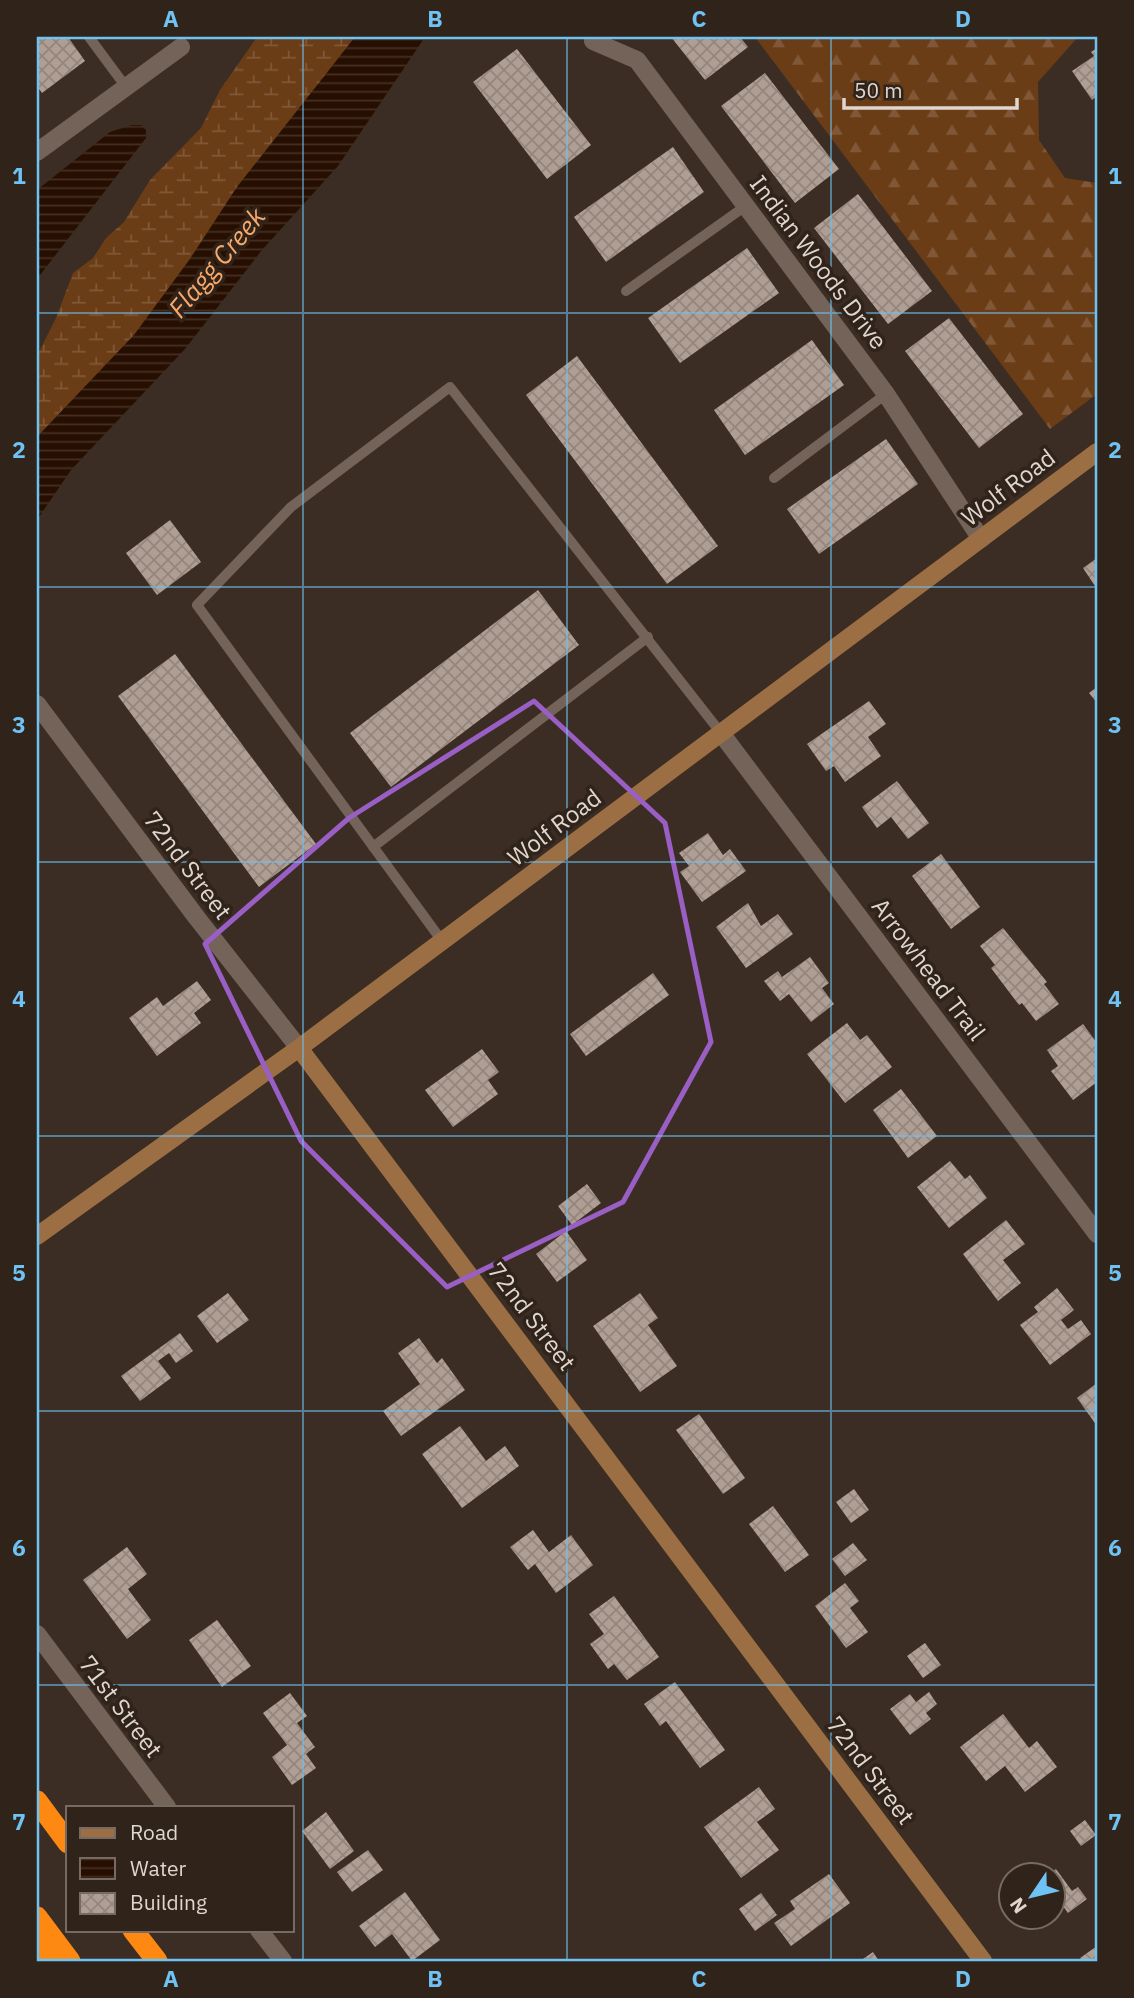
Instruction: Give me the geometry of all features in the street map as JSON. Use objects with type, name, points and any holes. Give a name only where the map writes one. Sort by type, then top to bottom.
[{"type":"highway","points":[[37,1801],[66,1840]]},
{"type":"highway","points":[[37,1917],[70,1961]]},
{"type":"highway","points":[[135,1932],[157,1961]]},
{"type":"highway","points":[[37,1945],[48,1961]]},
{"type":"street","name":"Indian Woods Drive","points":[[593,41],[637,60],[887,394],[981,539]]},
{"type":"street","points":[[37,152],[185,42]]},
{"type":"street","name":"Wolf Road","points":[[37,1236],[299,1048],[1097,452]]},
{"type":"street","name":"72nd Street","points":[[37,704],[197,918],[299,1048],[983,1961]]},
{"type":"street","name":"Arrowhead Trail","points":[[721,733],[1097,1234]]},
{"type":"street","name":"71st Street","points":[[37,1634],[166,1806]]},
{"type":"street","points":[[261,1932],[283,1961]]},
{"type":"lane","points":[[89,37],[126,87]]},
{"type":"lane","points":[[626,291],[747,205]]},
{"type":"lane","points":[[442,941],[197,605],[301,499],[450,387],[721,733]]},
{"type":"lane","points":[[774,478],[887,394]]},
{"type":"lane","points":[[373,847],[648,637]]},
{"type":"highlighted area","points":[[534,701],[665,823],[711,1042],[623,1202],[447,1287],[301,1141],[205,944],[349,818]]},
{"type":"green space","points":[[257,37],[355,37],[237,187],[190,259],[134,335],[37,437],[37,356],[56,318],[73,273],[93,258],[106,238],[124,222],[150,180],[201,128],[220,90]]},
{"type":"green space","points":[[755,37],[1078,37],[1038,82],[1039,140],[1065,178],[1097,183],[1097,394],[1050,429]]},
{"type":"water","name":"Flagg Creek","points":[[355,37],[425,37],[338,166],[262,250],[185,349],[71,470],[37,520],[37,437],[134,335],[190,259],[237,187]]},
{"type":"water","points":[[141,125],[146,130],[146,138],[37,279],[37,190],[110,132]]},
{"type":"building","points":[[37,37],[68,37],[85,61],[42,93],[37,86]]},
{"type":"building","points":[[671,37],[740,37],[748,47],[705,80]]},
{"type":"building","points":[[1097,48],[1097,96],[1092,100],[1072,71],[1094,56],[1091,52]]},
{"type":"building","points":[[517,49],[591,145],[547,179],[473,82]]},
{"type":"building","points":[[765,73],[839,169],[795,203],[721,106]]},
{"type":"building","points":[[673,147],[704,192],[606,262],[574,217]]},
{"type":"building","points":[[858,194],[932,291],[888,324],[814,228]]},
{"type":"building","points":[[747,248],[779,293],[680,363],[648,318]]},
{"type":"building","points":[[949,318],[1023,414],[979,448],[905,351]]},
{"type":"building","points":[[812,340],[844,385],[745,455],[714,410]]},
{"type":"building","points":[[577,356],[718,546],[667,584],[526,395]]},
{"type":"building","points":[[886,439],[918,484],[819,554],[787,509]]},
{"type":"building","points":[[170,520],[201,562],[157,595],[126,553]]},
{"type":"building","points":[[1097,558],[1097,589],[1083,568]]},
{"type":"building","points":[[538,590],[579,645],[391,787],[350,733]]},
{"type":"building","points":[[175,654],[316,844],[259,887],[118,696]]},
{"type":"building","points":[[1097,687],[1097,703],[1089,693]]},
{"type":"building","points":[[869,701],[886,724],[868,737],[881,756],[845,782],[834,766],[826,771],[807,744]]},
{"type":"building","points":[[897,781],[929,823],[908,839],[891,817],[877,828],[862,807]]},
{"type":"building","points":[[708,833],[723,855],[730,849],[746,871],[702,902],[680,872],[689,866],[679,853]]},
{"type":"building","points":[[941,854],[980,907],[951,929],[912,876]]},
{"type":"building","points":[[748,903],[761,926],[778,914],[793,934],[746,968],[716,927]]},
{"type":"building","points":[[1003,928],[1047,982],[1044,984],[1059,1004],[1036,1021],[1022,1003],[1019,1005],[991,968],[995,965],[980,946]]},
{"type":"building","points":[[810,957],[829,983],[822,988],[834,1004],[811,1022],[789,994],[780,1001],[764,981],[778,971],[782,977]]},
{"type":"building","points":[[653,973],[669,995],[586,1056],[570,1034]]},
{"type":"building","points":[[197,981],[211,1000],[194,1013],[201,1023],[157,1056],[129,1018],[157,997],[163,1006]]},
{"type":"building","points":[[847,1023],[860,1040],[867,1035],[892,1067],[845,1103],[807,1054]]},
{"type":"building","points":[[1083,1024],[1097,1043],[1097,1082],[1073,1100],[1051,1071],[1058,1066],[1047,1050]]},
{"type":"building","points":[[482,1049],[499,1072],[488,1080],[498,1094],[453,1127],[425,1090]]},
{"type":"building","points":[[901,1089],[937,1136],[908,1158],[873,1110]]},
{"type":"building","points":[[950,1161],[965,1179],[970,1175],[987,1198],[949,1228],[917,1187]]},
{"type":"building","points":[[587,1184],[601,1203],[572,1225],[558,1206]]},
{"type":"building","points":[[1006,1220],[1025,1244],[1003,1260],[1021,1283],[998,1301],[963,1254]]},
{"type":"building","points":[[566,1231],[587,1260],[557,1282],[536,1254]]},
{"type":"building","points":[[1057,1288],[1074,1310],[1061,1320],[1068,1329],[1081,1320],[1091,1334],[1050,1365],[1020,1325],[1038,1312],[1034,1307]]},
{"type":"building","points":[[228,1293],[249,1320],[217,1343],[197,1316]]},
{"type":"building","points":[[640,1293],[658,1318],[648,1325],[677,1366],[640,1392],[593,1326]]},
{"type":"building","points":[[180,1333],[193,1351],[176,1363],[169,1353],[158,1361],[171,1378],[140,1401],[121,1376]]},
{"type":"building","points":[[419,1338],[437,1363],[442,1358],[465,1390],[401,1436],[383,1411],[420,1384],[398,1353]]},
{"type":"building","points":[[1097,1383],[1097,1426],[1077,1398]]},
{"type":"building","points":[[699,1414],[745,1478],[723,1494],[676,1430]]},
{"type":"building","points":[[460,1426],[486,1461],[505,1446],[519,1466],[462,1508],[422,1454]]},
{"type":"building","points":[[854,1489],[869,1510],[851,1523],[836,1502]]},
{"type":"building","points":[[773,1506],[809,1555],[785,1572],[749,1524]]},
{"type":"building","points":[[533,1530],[549,1552],[571,1535],[593,1565],[556,1593],[535,1564],[528,1570],[510,1547]]},
{"type":"building","points":[[853,1543],[867,1560],[845,1576],[832,1559]]},
{"type":"building","points":[[127,1547],[147,1574],[128,1589],[151,1620],[127,1639],[83,1580]]},
{"type":"building","points":[[845,1583],[859,1601],[850,1608],[868,1632],[846,1648],[815,1606]]},
{"type":"building","points":[[614,1596],[659,1657],[627,1680],[614,1664],[608,1669],[590,1644],[604,1634],[589,1614]]},
{"type":"building","points":[[217,1620],[251,1666],[222,1687],[189,1640]]},
{"type":"building","points":[[925,1643],[941,1665],[923,1678],[907,1656]]},
{"type":"building","points":[[675,1682],[725,1750],[700,1768],[666,1721],[660,1726],[644,1704]]},
{"type":"building","points":[[929,1692],[937,1704],[926,1713],[931,1719],[910,1735],[890,1709],[910,1694],[916,1702]]},
{"type":"building","points":[[290,1693],[307,1716],[297,1723],[315,1747],[306,1754],[316,1768],[292,1785],[272,1757],[287,1745],[263,1713]]},
{"type":"building","points":[[1003,1714],[1029,1748],[1037,1741],[1057,1767],[1025,1792],[1005,1766],[986,1781],[960,1747]]},
{"type":"building","points":[[759,1787],[775,1809],[757,1822],[779,1850],[741,1878],[704,1827]]},
{"type":"building","points":[[326,1812],[354,1851],[330,1869],[302,1831]]},
{"type":"building","points":[[1085,1820],[1096,1835],[1081,1846],[1070,1831]]},
{"type":"building","points":[[368,1850],[383,1870],[352,1892],[337,1872]]},
{"type":"building","points":[[829,1874],[850,1903],[791,1946],[774,1923],[795,1909],[790,1901]]},
{"type":"building","points":[[1068,1886],[1072,1891],[1078,1887],[1087,1899],[1068,1913]]},
{"type":"building","points":[[405,1892],[440,1940],[412,1961],[392,1934],[375,1947],[359,1926]]},
{"type":"building","points":[[761,1893],[777,1915],[755,1931],[739,1909]]},
{"type":"building","points":[[1097,1946],[1097,1961],[1082,1961],[1080,1958]]},
{"type":"building","points":[[873,1952],[879,1961],[860,1961]]}]
